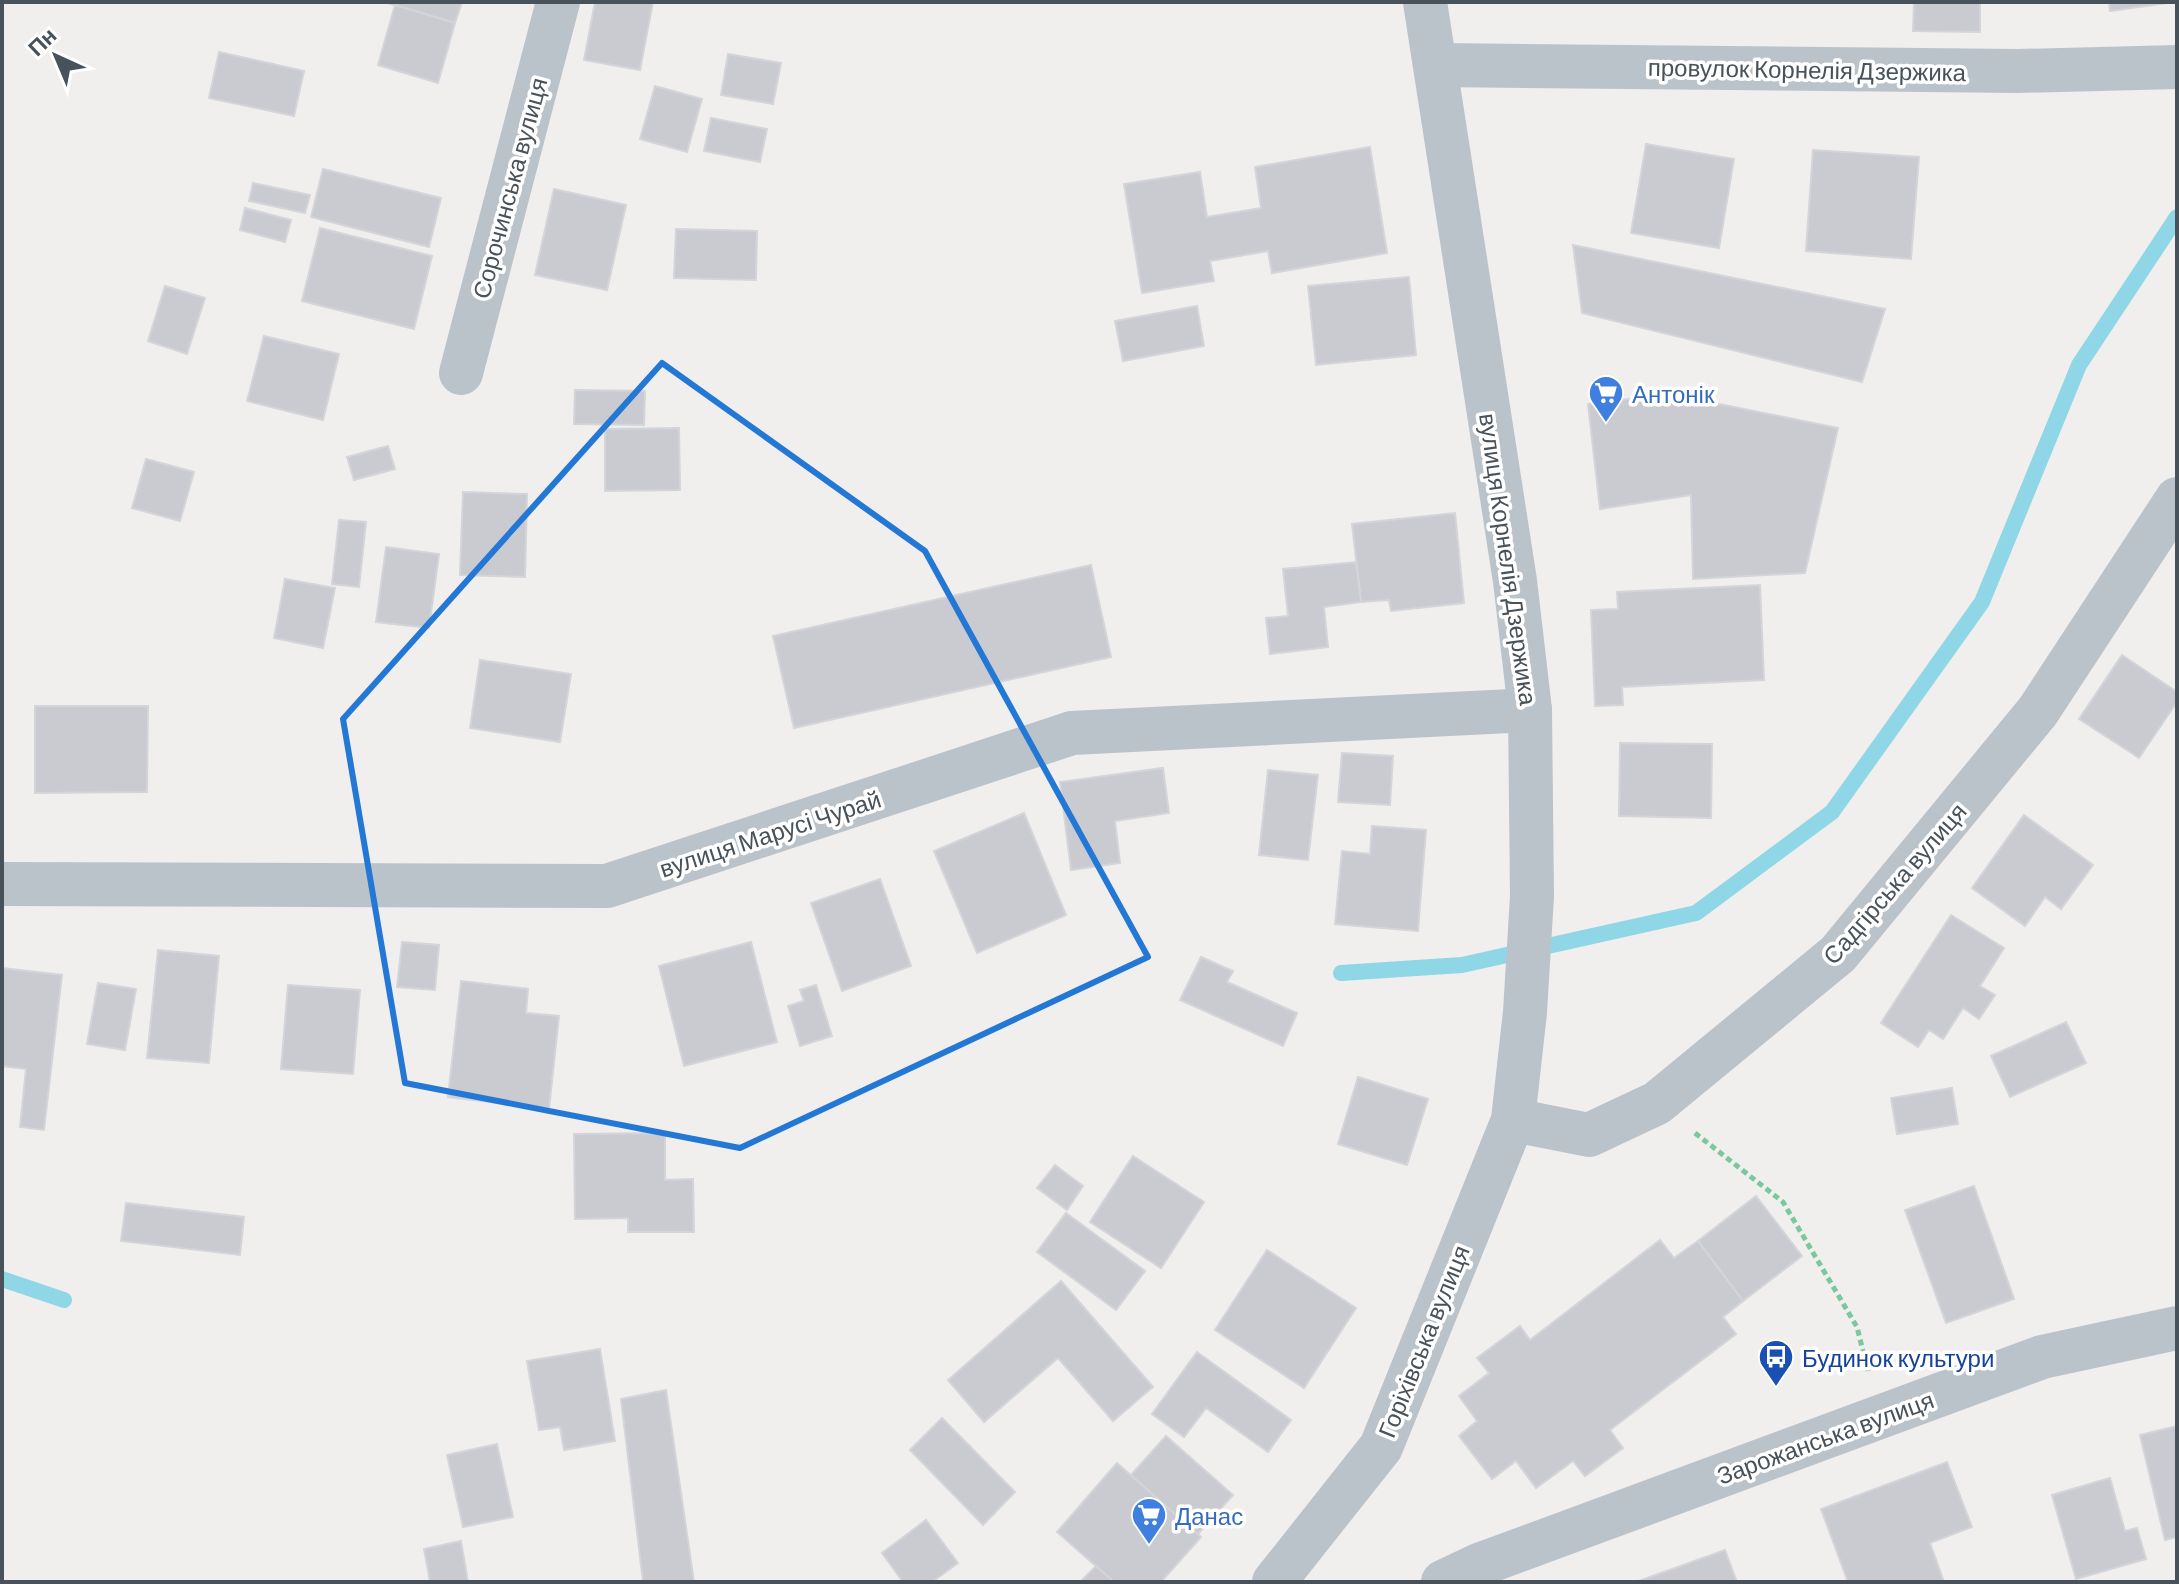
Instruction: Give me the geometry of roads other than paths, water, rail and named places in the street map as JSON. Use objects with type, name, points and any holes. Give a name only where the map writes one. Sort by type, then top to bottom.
[{"type":"street","name":"Сорочинська вулиця","points":[[461,373],[558,2]]},
{"type":"street","name":"вулиця Корнелія Дзержика","points":[[1425,2],[1515,581],[1530,710],[1532,896],[1525,1012],[1513,1120]]},
{"type":"street","name":"провулок Корнелія Дзержика","points":[[1437,65],[2018,71],[2177,67]]},
{"type":"street","name":"Садгірська вулиця","points":[[1513,1120],[1589,1135],[1657,1103],[1838,954],[2038,711],[2177,499]]},
{"type":"street","name":"вулиця Марусі Чурай","points":[[2,884],[607,886],[1072,733],[1530,710]]},
{"type":"street","name":"Горіхівська вулиця","points":[[1274,1582],[1381,1447],[1513,1120]]},
{"type":"street","name":"Зарожанська вулиця","points":[[1461,1573],[2042,1357],[2177,1328]]},
{"type":"waterway","points":[[1341,973],[1462,965],[1696,913],[1832,812],[1982,602],[2079,365],[2177,217]]},
{"type":"waterway","points":[[2,1279],[64,1300]]},
{"type":"place","name":"Антонік","points":[[1606,424]]},
{"type":"place","name":"Будинок культури","points":[[1776,1388]]},
{"type":"place","name":"Данас","points":[[1149,1546]]}]
